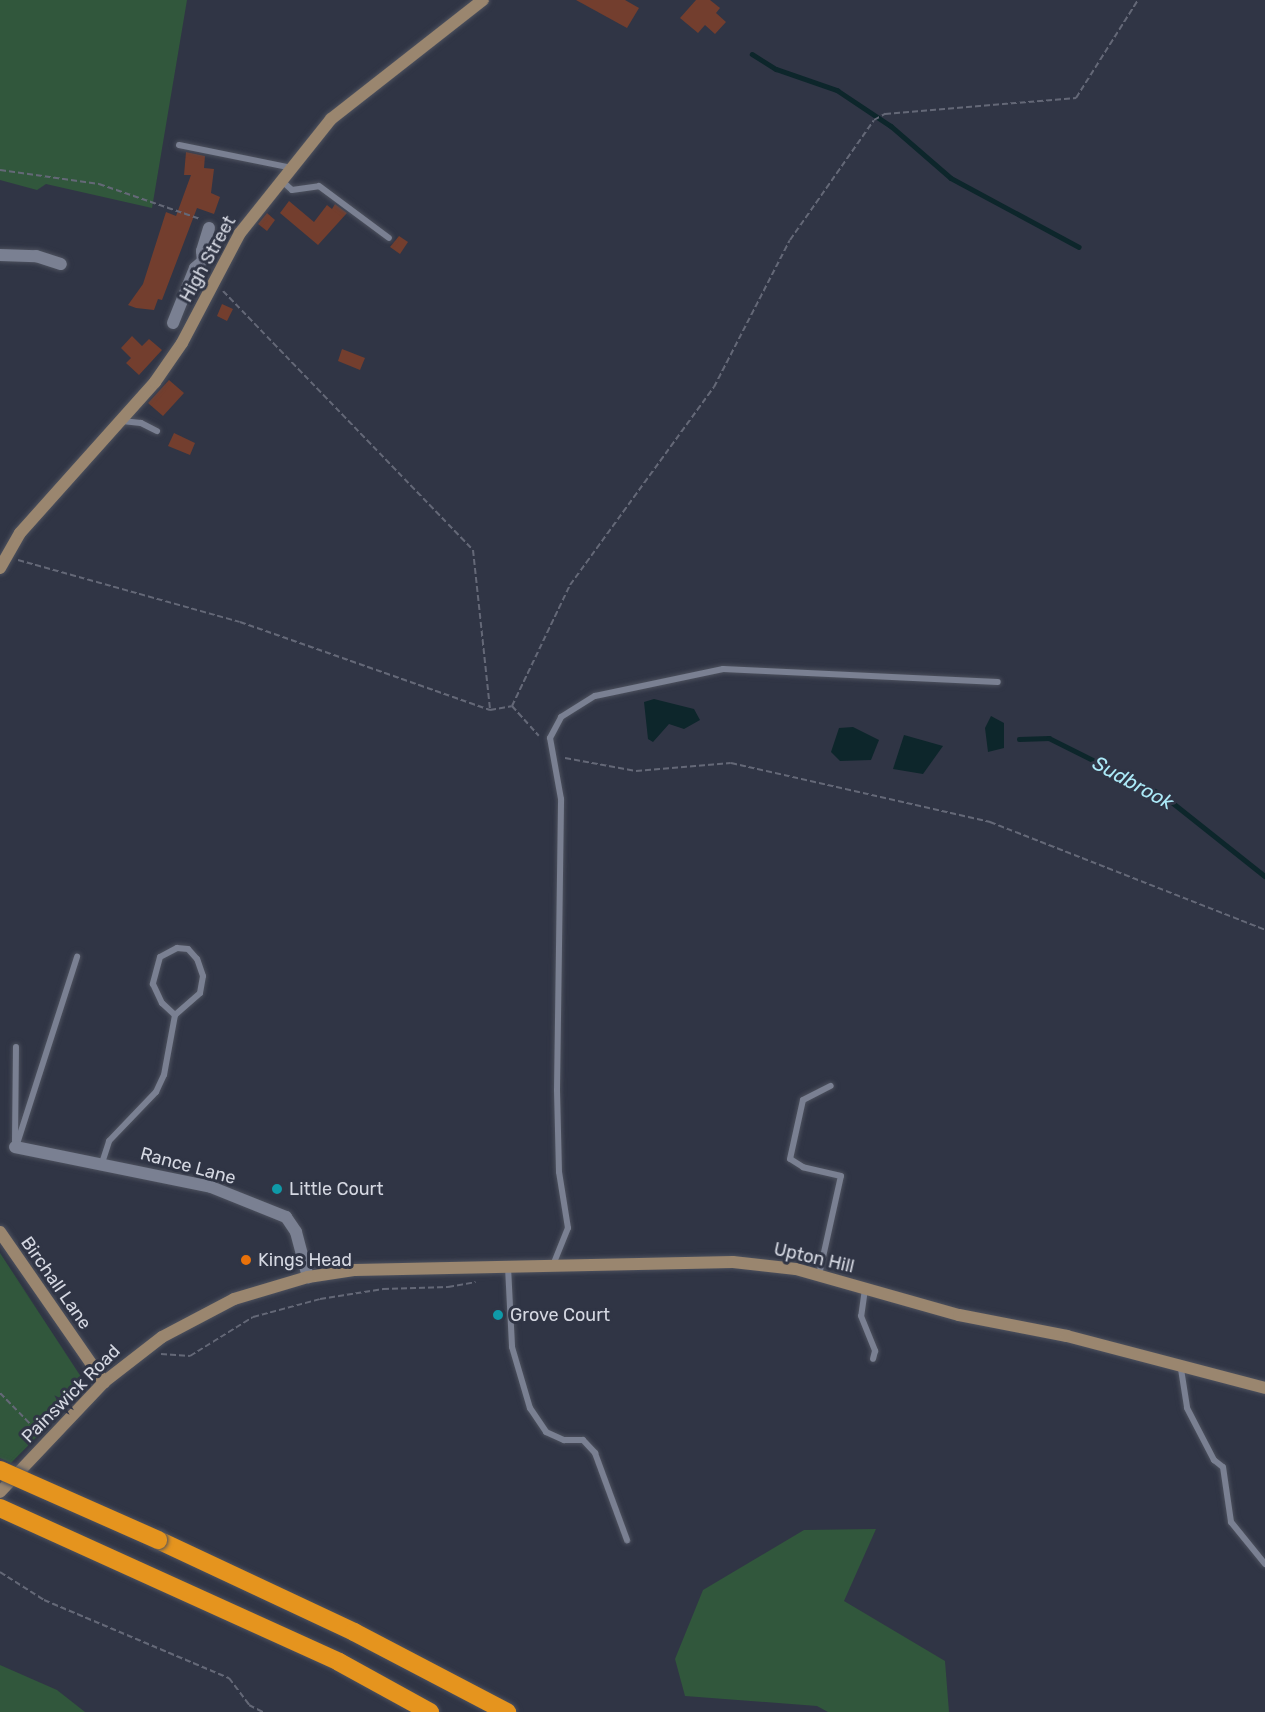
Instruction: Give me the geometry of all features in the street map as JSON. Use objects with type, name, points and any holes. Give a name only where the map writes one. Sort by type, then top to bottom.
[{"type":"highway","points":[[0,1470],[158,1540],[354,1632],[507,1712]]},
{"type":"highway","points":[[0,1508],[141,1570],[339,1662],[430,1712]]},
{"type":"main road","name":"High Street","points":[[0,568],[4,554],[20,533],[122,421],[182,343],[240,233],[331,119],[483,0]]},
{"type":"main road","name":"Birchall Lane","points":[[0,1232],[104,1382]]},
{"type":"main road","name":"Upton Hill","points":[[308,1277],[355,1270],[508,1271],[553,1266],[733,1262],[796,1269],[959,1315],[1067,1336],[1181,1369],[1265,1388]]},
{"type":"main road","name":"Painswick Road","points":[[0,1492],[104,1382],[139,1353],[234,1299],[308,1277]]},
{"type":"street","points":[[203,261],[202,251],[209,225]]},
{"type":"street","points":[[0,255],[36,256],[61,264]]},
{"type":"street","points":[[203,261],[221,269]]},
{"type":"street","points":[[172,323],[195,268],[203,261]]},
{"type":"street","name":"Rance Lane","points":[[15,1148],[102,1163],[211,1187],[286,1217],[296,1232],[308,1277]]},
{"type":"lane","points":[[179,145],[292,168]]},
{"type":"lane","points":[[282,181],[292,190],[319,186],[389,238]]},
{"type":"lane","points":[[122,421],[141,423],[157,431]]},
{"type":"lane","points":[[553,1266],[568,1228],[559,1149],[561,799],[553,759],[553,728],[575,705],[611,692],[708,670],[998,682]]},
{"type":"lane","points":[[102,1163],[109,1141],[139,1114],[156,1092],[164,1075],[175,1015],[200,993],[203,976],[197,959],[188,950],[177,948],[160,957],[153,984],[159,998],[175,1015]]},
{"type":"lane","points":[[15,1148],[77,957]]},
{"type":"lane","points":[[15,1148],[16,1047]]},
{"type":"lane","points":[[819,1276],[841,1176],[803,1167],[789,1159],[803,1100],[831,1086]]},
{"type":"lane","points":[[508,1271],[512,1347],[530,1408],[546,1432],[564,1440],[583,1440],[595,1453],[627,1540]]},
{"type":"lane","points":[[865,1289],[861,1316],[875,1351],[873,1359]]},
{"type":"lane","points":[[1181,1369],[1187,1408],[1214,1460],[1222,1467],[1231,1522],[1265,1564]]},
{"type":"path","points":[[512,706],[570,585],[714,387],[790,240],[874,120],[885,114],[1076,98],[1138,0]]},
{"type":"path","points":[[0,170],[99,184],[209,225]]},
{"type":"path","points":[[214,281],[397,476],[412,484],[473,550],[490,710]]},
{"type":"path","points":[[4,554],[240,622],[490,710],[512,706]]},
{"type":"path","points":[[512,706],[533,727],[553,759],[636,771],[731,763],[990,822],[1265,930]]},
{"type":"path","points":[[139,1353],[157,1351],[166,1356],[190,1356],[253,1317],[320,1299],[413,1286],[448,1287],[508,1271]]},
{"type":"path","points":[[0,1393],[38,1431],[31,1459]]},
{"type":"path","points":[[0,1572],[44,1600],[229,1678],[249,1705],[263,1712]]},
{"type":"green space","points":[[0,0],[187,0],[152,208],[46,184],[37,190],[0,180]]},
{"type":"green space","points":[[0,1253],[87,1386],[11,1463],[0,1458]]},
{"type":"green space","points":[[876,1529],[844,1601],[945,1661],[949,1712],[828,1712],[817,1706],[685,1696],[675,1659],[703,1590],[804,1530]]},
{"type":"green space","points":[[0,1665],[57,1690],[85,1712],[0,1712]]},
{"type":"shaded area","points":[[654,699],[694,709],[700,720],[684,729],[669,724],[653,742],[648,739],[644,702]]},
{"type":"shaded area","points":[[991,716],[1004,723],[1004,748],[988,752],[985,728]]},
{"type":"shaded area","points":[[853,727],[879,740],[871,760],[840,761],[831,752],[839,728]]},
{"type":"shaded area","points":[[904,735],[943,746],[923,774],[893,769]]},
{"type":"building","points":[[576,0],[625,0],[639,8],[627,28]]},
{"type":"building","points":[[696,0],[710,0],[720,8],[716,13],[726,22],[715,34],[705,25],[698,33],[680,18]]},
{"type":"building","points":[[186,152],[205,156],[204,168],[214,169],[211,193],[220,197],[214,214],[197,208],[162,300],[158,299],[154,310],[136,308],[128,305],[143,284],[166,212],[176,216],[191,175],[184,175]]},
{"type":"building","points":[[289,201],[314,222],[327,205],[332,209],[335,204],[347,213],[318,245],[280,213]]},
{"type":"building","points":[[267,213],[275,220],[267,231],[258,224]]},
{"type":"building","points":[[399,236],[408,242],[400,254],[390,247]]},
{"type":"building","points":[[222,304],[233,309],[227,321],[217,316]]},
{"type":"building","points":[[132,336],[142,346],[149,339],[162,350],[139,375],[126,363],[131,358],[121,348]]},
{"type":"building","points":[[342,349],[365,358],[360,370],[338,361]]},
{"type":"building","points":[[169,380],[184,393],[163,416],[148,403]]},
{"type":"building","points":[[174,433],[195,443],[190,455],[168,446]]},
{"type":"waterway","points":[[752,54],[776,69],[837,90],[891,126],[951,178],[1079,247]]},
{"type":"waterway","name":"Sudbrook","points":[[1019,739],[1049,738],[1163,795],[1265,876]]},
{"type":"place","name":"Little Court","points":[[277,1189]]},
{"type":"place","name":"Kings Head","points":[[246,1260]]},
{"type":"place","name":"Grove Court","points":[[498,1315]]}]
